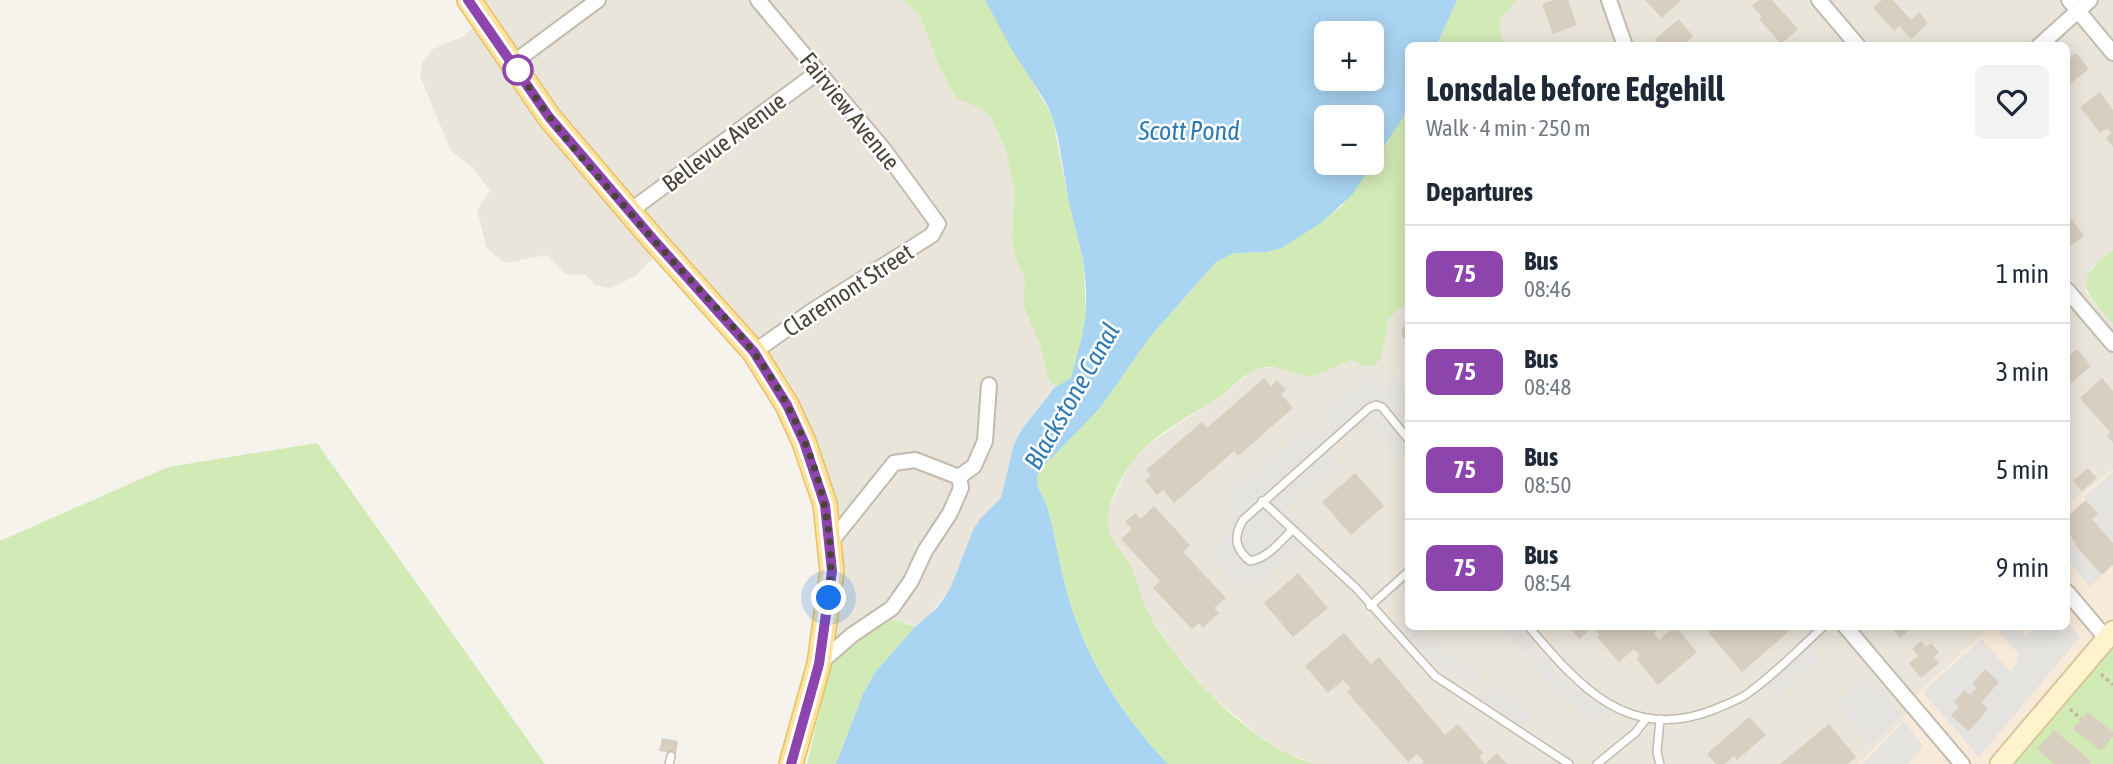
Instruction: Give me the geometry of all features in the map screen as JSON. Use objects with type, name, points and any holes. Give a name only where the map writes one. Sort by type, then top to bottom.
[{"type":"main road","points":[[468,0],[549,117],[754,352],[787,405],[804,442],[822,494],[832,571],[819,664],[791,764]]},
{"type":"main road","points":[[2000,764],[2110,635]]},
{"type":"street","points":[[513,63],[598,0]]},
{"type":"street","name":"Fairview Avenue","points":[[758,0],[884,150],[938,224]]},
{"type":"street","points":[[1609,0],[1624,42]]},
{"type":"street","points":[[1819,0],[1854,42]]},
{"type":"street","points":[[2042,42],[2073,5],[2090,0]]},
{"type":"street","points":[[2073,5],[2113,53]]},
{"type":"street","name":"Bellevue Avenue","points":[[630,211],[818,72]]},
{"type":"street","name":"Claremont Street","points":[[754,352],[812,311],[932,235],[938,224]]},
{"type":"street","points":[[2070,294],[2113,344]]},
{"type":"street","points":[[959,477],[974,466],[985,441],[989,385]]},
{"type":"street","points":[[830,543],[894,463],[915,460],[959,477]]},
{"type":"street","points":[[819,664],[852,635],[892,608],[911,581],[925,551],[950,513],[961,488],[959,477]]},
{"type":"street","points":[[2070,595],[2110,635]]},
{"type":"street","points":[[1848,630],[1962,764]]},
{"type":"lane","points":[[1292,530],[1268,554],[1257,560],[1251,561],[1243,555],[1236,543],[1236,533],[1242,520],[1369,408],[1376,405],[1382,407],[1405,435]]},
{"type":"lane","points":[[1262,500],[1357,589],[1435,676],[1569,764]]},
{"type":"lane","points":[[1370,606],[1405,575]]},
{"type":"lane","points":[[1531,630],[1561,666],[1583,686],[1604,702],[1646,719],[1695,717],[1744,696],[1819,630]]},
{"type":"lane","points":[[1597,764],[1635,733],[1646,719]]},
{"type":"lane","points":[[1660,719],[1657,752],[1660,764]]},
{"type":"path","points":[[2096,671],[2113,685]]},
{"type":"path","points":[[2065,706],[2081,719]]},
{"type":"shaded area","points":[[467,0],[904,0],[920,16],[937,61],[953,93],[958,99],[975,105],[992,119],[1006,151],[1014,189],[1012,242],[1025,279],[1023,305],[1040,345],[1048,377],[1051,383],[1058,386],[1053,388],[1014,444],[1001,498],[973,530],[950,589],[928,616],[915,627],[906,622],[835,643],[825,626],[831,565],[801,426],[661,249],[636,276],[610,288],[595,285],[586,275],[566,274],[547,255],[505,263],[487,249],[477,210],[490,191],[473,168],[451,151],[420,76],[422,63],[433,49],[464,36],[481,21]]},
{"type":"shaded area","points":[[1517,0],[2113,0],[2113,250],[2091,269],[2086,292],[2113,324],[2113,469],[2070,504],[2070,42],[1504,42],[1500,20]]},
{"type":"shaded area","points":[[1405,304],[1405,630],[1987,630],[1920,691],[1901,721],[1858,764],[1315,764],[1285,752],[1258,735],[1211,695],[1175,654],[1148,612],[1112,539],[1108,512],[1134,459],[1150,443],[1224,394],[1252,371],[1279,368],[1321,373],[1351,360],[1373,366],[1381,359],[1389,318]]},
{"type":"shaded area","points":[[1393,374],[1405,390],[1405,454],[1397,461],[1366,422],[1332,446],[1330,453],[1339,465],[1285,509],[1314,537],[1253,589],[1245,579],[1238,586],[1209,553],[1223,541],[1233,515],[1222,500],[1307,428],[1319,437],[1330,426],[1321,414],[1366,375],[1379,387]]},
{"type":"shaded area","points":[[2113,469],[2113,625],[1996,764],[1858,764],[1901,721],[1920,691],[1987,630],[2070,630],[2070,504]]},
{"type":"shaded area","points":[[2113,472],[2113,543],[2092,519],[2098,514],[2084,497]]},
{"type":"shaded area","points":[[2070,536],[2076,543],[2074,545],[2102,575],[2090,587],[2070,564]]},
{"type":"shaded area","points":[[1405,624],[1405,630],[1423,630],[1445,653],[1481,672],[1473,685],[1437,666],[1401,626]]},
{"type":"shaded area","points":[[2070,625],[2080,637],[1979,757],[1923,692],[1982,639],[2010,672],[2017,663],[2018,653],[1998,630],[2020,630],[2026,636],[2033,630],[2070,630]]},
{"type":"shaded area","points":[[1503,630],[1521,630],[1567,685],[1610,711],[1595,721],[1558,695]]},
{"type":"shaded area","points":[[1812,644],[1819,660],[1778,697],[1766,686]]},
{"type":"shaded area","points":[[1870,675],[1901,715],[1869,745],[1836,702]]},
{"type":"shaded area","points":[[1493,686],[1532,712],[1524,726],[1479,697]]},
{"type":"shaded area","points":[[1904,721],[1923,747],[1908,764],[1863,764]]},
{"type":"green space","points":[[904,0],[985,0],[1052,116],[1083,259],[1086,315],[1079,354],[1071,378],[1058,386],[1051,383],[1048,377],[1040,345],[1023,305],[1025,279],[1012,242],[1014,189],[1006,151],[992,119],[975,106],[958,99],[953,93],[937,61],[920,16]]},
{"type":"green space","points":[[1457,0],[1517,0],[1500,20],[1504,42],[1439,42]]},
{"type":"green space","points":[[1405,111],[1405,304],[1389,318],[1381,359],[1373,366],[1365,366],[1351,360],[1312,376],[1273,367],[1250,373],[1222,395],[1152,441],[1133,461],[1115,493],[1109,511],[1110,534],[1130,565],[1147,610],[1177,656],[1218,702],[1242,723],[1266,741],[1315,764],[1168,764],[1122,708],[1096,666],[1076,621],[1048,510],[1038,486],[1040,470],[1100,408],[1150,337],[1216,262],[1234,253],[1266,252],[1282,248],[1341,207],[1364,175],[1384,175],[1384,147]]},
{"type":"green space","points":[[2113,250],[2113,324],[2089,294],[2086,286],[2091,270]]},
{"type":"green space","points":[[317,443],[545,764],[0,764],[0,541],[168,467]]},
{"type":"green space","points":[[896,620],[915,627],[876,671],[863,694],[836,764],[807,764],[835,643],[854,628]]},
{"type":"green space","points":[[2113,647],[2113,764],[2011,764]]},
{"type":"water","name":"Scott Pond","points":[[985,0],[1457,0],[1438,42],[1405,42],[1405,113],[1384,146],[1384,105],[1314,105],[1314,175],[1365,175],[1352,195],[1322,222],[1282,248],[1266,252],[1234,253],[1216,262],[1150,337],[1100,408],[1040,470],[1038,486],[1048,510],[1076,622],[1109,688],[1137,728],[1168,764],[836,764],[863,694],[876,671],[915,627],[937,608],[950,589],[973,530],[1001,498],[1014,444],[1022,429],[1054,388],[1071,378],[1086,314],[1086,288],[1083,259],[1052,116]]},
{"type":"building","points":[[1554,0],[1568,0],[1577,25],[1553,34],[1542,4]]},
{"type":"building","points":[[1645,0],[1681,0],[1662,18]]},
{"type":"building","points":[[1759,0],[1772,0],[1798,29],[1783,42],[1779,42],[1759,19],[1762,17],[1752,6]]},
{"type":"building","points":[[1882,0],[1893,0],[1911,20],[1919,12],[1928,23],[1911,39],[1899,26],[1894,31],[1873,8]]},
{"type":"building","points":[[1679,19],[1693,36],[1686,42],[1657,42],[1655,39]]},
{"type":"building","points":[[2076,53],[2089,69],[2070,84],[2070,58]]},
{"type":"building","points":[[2100,92],[2113,110],[2113,147],[2106,138],[2111,133],[2108,128],[2100,133],[2080,107]]},
{"type":"building","points":[[2070,217],[2084,236],[2070,247]]},
{"type":"building","points":[[1405,324],[1405,339],[1402,337],[1401,329]]},
{"type":"building","points":[[2077,349],[2091,366],[2070,384],[2070,355]]},
{"type":"building","points":[[1264,378],[1271,386],[1277,380],[1286,390],[1281,394],[1293,408],[1238,456],[1234,451],[1174,503],[1163,490],[1157,495],[1145,481],[1151,475],[1146,470],[1202,422],[1207,428]]},
{"type":"building","points":[[2102,378],[2113,391],[2113,443],[2107,436],[2110,432],[2080,398]]},
{"type":"building","points":[[2088,468],[2097,478],[2082,491],[2073,481]]},
{"type":"building","points":[[1355,473],[1384,506],[1351,535],[1322,502]]},
{"type":"building","points":[[2086,500],[2098,514],[2092,519],[2113,543],[2113,565],[2102,575],[2074,544],[2076,543],[2070,536],[2070,514]]},
{"type":"building","points":[[1154,506],[1190,545],[1183,552],[1226,598],[1214,608],[1219,613],[1203,628],[1199,623],[1192,629],[1153,588],[1160,581],[1121,539],[1132,529],[1125,522],[1135,513],[1141,519]]},
{"type":"building","points":[[1298,573],[1328,608],[1293,637],[1264,603]]},
{"type":"building","points":[[1571,630],[1590,630],[1579,639]]},
{"type":"building","points":[[1595,630],[1655,630],[1654,633],[1659,640],[1670,630],[1678,630],[1697,652],[1658,685],[1636,659],[1640,656],[1634,649],[1619,662],[1597,637],[1599,635]]},
{"type":"building","points":[[1710,630],[1790,630],[1742,672],[1708,632]]},
{"type":"building","points":[[1893,630],[1909,630],[1900,638]]},
{"type":"building","points":[[1344,633],[1371,664],[1379,657],[1445,735],[1458,724],[1483,753],[1479,757],[1485,764],[1421,764],[1424,762],[1417,754],[1408,762],[1347,692],[1351,689],[1343,680],[1328,693],[1305,666]]},
{"type":"building","points":[[1921,641],[1926,647],[1931,643],[1939,652],[1934,657],[1939,663],[1921,678],[1909,663],[1918,656],[1912,649]]},
{"type":"building","points":[[1985,669],[1999,682],[1981,703],[1988,709],[1969,731],[1951,716],[1959,706],[1954,702],[1964,690],[1970,695],[1977,688],[1972,684]]},
{"type":"building","points":[[2087,712],[2113,732],[2113,736],[2101,751],[2073,729]]},
{"type":"building","points":[[1749,717],[1766,735],[1737,760],[1734,756],[1725,764],[1716,764],[1707,754]]},
{"type":"building","points":[[1829,724],[1856,757],[1848,764],[1780,764]]},
{"type":"building","points":[[2054,730],[2091,761],[2089,764],[2055,764],[2037,749]]},
{"type":"building","points":[[662,738],[678,741],[676,754],[659,751]]},
{"type":"building","points":[[1497,753],[1507,764],[1485,764]]},
{"type":"bus line","name":"75","points":[[468,0],[549,117],[754,352],[787,405],[804,442],[825,505],[832,571],[819,664],[791,764]]},
{"type":"route","points":[[518,70],[513,63],[549,117],[754,352],[787,405],[820,484],[825,505],[832,571],[829,598]]},
{"type":"water label","name":"Blackstone Canal","points":[[1072,396]]}]
